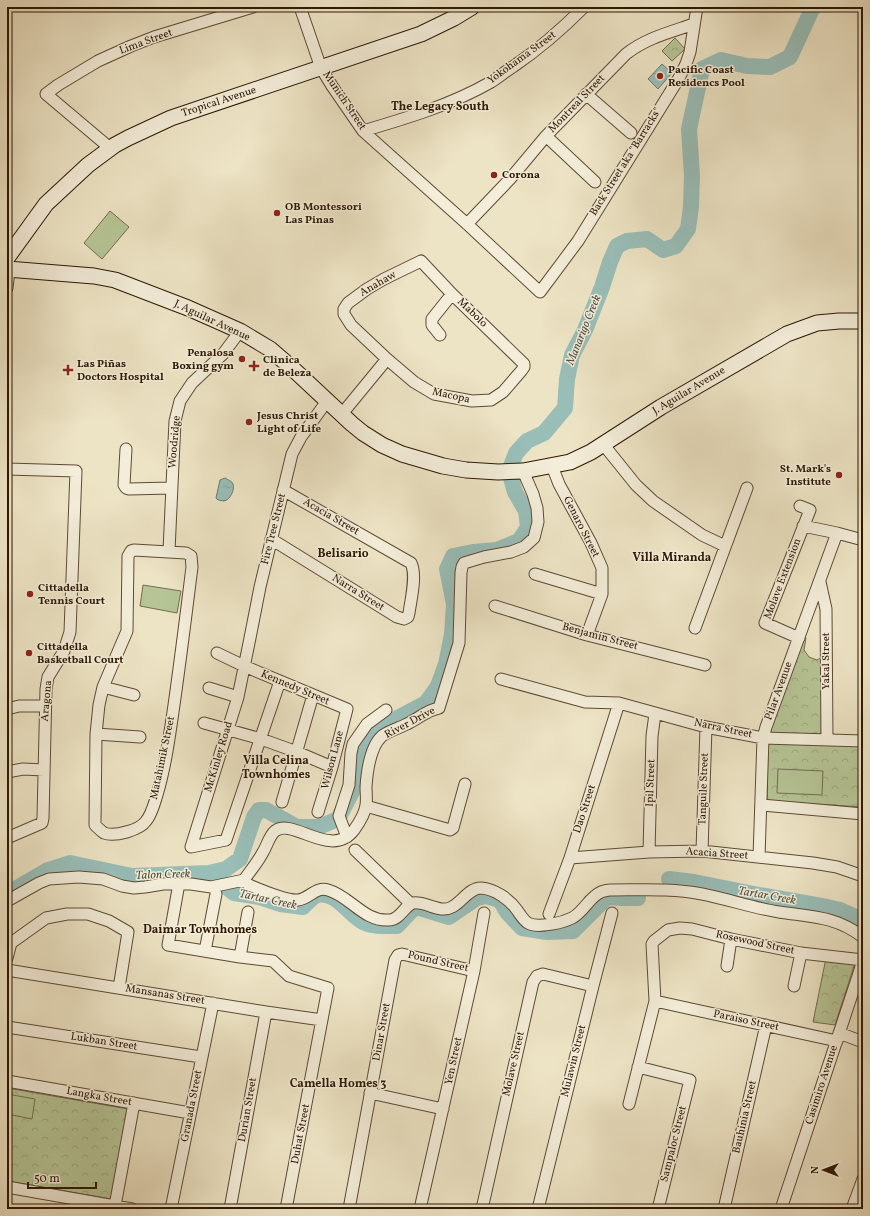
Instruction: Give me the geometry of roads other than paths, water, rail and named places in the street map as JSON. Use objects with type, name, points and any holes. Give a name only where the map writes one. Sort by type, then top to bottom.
[{"type":"main road","name":"Tropical Avenue","points":[[8,266],[25,231],[46,204],[74,177],[110,148],[171,118],[421,34],[454,18],[472,7]]},
{"type":"main road","name":"J. Aguilar Avenue","points":[[8,266],[94,276],[115,280],[188,308],[240,331],[270,349],[341,415],[369,437],[382,445],[402,454],[443,466],[466,470],[499,472],[521,471],[570,462],[591,452],[661,407],[787,334],[817,323],[863,321]]},
{"type":"street","name":"Lima Street","points":[[110,148],[46,94],[98,61],[131,46],[253,7]]},
{"type":"street","name":"Yokohama Street","points":[[363,131],[455,100],[492,82],[531,54],[566,25],[584,7]]},
{"type":"street","points":[[694,24],[697,7]]},
{"type":"street","name":"Munich Street","points":[[301,10],[321,68],[363,131],[451,209],[540,292]]},
{"type":"street","name":"Montreal Street","points":[[467,224],[510,179],[546,136],[626,54],[638,45],[694,24]]},
{"type":"street","name":"Back Street aka \"Barracks\"","points":[[540,292],[578,241],[679,78],[690,52],[694,24]]},
{"type":"street","points":[[586,94],[631,133]]},
{"type":"street","points":[[546,136],[595,182]]},
{"type":"street","name":"Mabolo","points":[[421,261],[452,294],[524,364]]},
{"type":"street","name":"Anahaw","points":[[344,314],[344,309],[348,303],[367,289],[421,261]]},
{"type":"street","points":[[7,288],[8,266]]},
{"type":"street","points":[[440,335],[432,325],[432,319],[452,294]]},
{"type":"street","name":"Macopa","points":[[344,314],[351,325],[387,359],[414,382],[434,394],[472,401],[490,400],[503,392],[522,370],[524,364]]},
{"type":"street","name":"Woodridge","points":[[169,551],[174,421],[180,401],[192,383],[223,354],[240,331]]},
{"type":"street","points":[[341,415],[387,359]]},
{"type":"street","name":"Fire Tree Street","points":[[244,666],[260,587],[292,454],[301,437],[327,401]]},
{"type":"street","points":[[603,444],[636,485],[653,501],[702,535],[725,546]]},
{"type":"street","points":[[126,449],[124,485],[126,488],[171,488]]},
{"type":"street","name":"Genaro Street","points":[[552,466],[559,484],[591,543],[602,568],[602,594],[587,635]]},
{"type":"street","name":"Aragona","points":[[7,469],[76,471],[70,632],[64,651],[48,677],[45,706],[43,818],[42,823],[7,838]]},
{"type":"street","name":"River Drive","points":[[346,834],[353,831],[359,823],[366,806],[366,786],[372,751],[376,743],[383,735],[407,724],[433,709],[439,708],[459,643],[462,567],[464,564],[484,557],[511,552],[524,547],[534,538],[538,522],[537,508],[533,494],[521,471]]},
{"type":"street","points":[[695,628],[747,488]]},
{"type":"street","name":"Acacia Street","points":[[283,490],[411,563],[413,575],[409,613],[408,617],[404,619]]},
{"type":"street","name":"Molave Extension","points":[[799,638],[765,623],[810,510],[800,506]]},
{"type":"street","points":[[803,526],[863,540]]},
{"type":"street","name":"Pilar Avenue","points":[[759,857],[763,738],[837,533]]},
{"type":"street","name":"Narra Street","points":[[271,539],[397,617],[404,619]]},
{"type":"street","name":"Matahimik Street","points":[[134,550],[169,551],[186,553],[191,556],[192,561],[168,749],[161,780],[150,815],[145,822],[120,834],[104,833],[95,825],[96,734],[99,705],[103,687],[127,631],[129,553],[134,550]]},
{"type":"street","points":[[535,574],[602,594]]},
{"type":"street","name":"Yakal Street","points":[[820,582],[826,609],[827,740]]},
{"type":"street","name":"Benjamin Street","points":[[495,606],[587,635],[705,665]]},
{"type":"street","name":"Kennedy Street","points":[[217,653],[244,666],[347,709]]},
{"type":"street","name":"McKinley Road","points":[[244,666],[238,697],[191,847],[226,840],[261,739]]},
{"type":"street","name":"Narra Street","points":[[501,679],[584,702],[619,703],[706,727],[763,738],[863,741]]},
{"type":"street","points":[[261,739],[280,681]]},
{"type":"street","points":[[103,687],[134,695]]},
{"type":"street","points":[[208,688],[238,697]]},
{"type":"street","points":[[282,802],[313,695]]},
{"type":"street","name":"Dao Street","points":[[549,914],[570,858],[619,703]]},
{"type":"street","points":[[7,709],[19,706],[45,706]]},
{"type":"street","name":"Wilson Lane","points":[[318,812],[347,709]]},
{"type":"street","points":[[7,901],[49,879],[80,877],[102,879],[122,886],[134,888],[145,888],[163,884],[191,884],[214,891],[241,880],[263,853],[274,832],[280,829],[286,828],[296,830],[316,839],[338,840],[346,834],[339,816],[349,785],[353,744],[367,724],[386,710]]},
{"type":"street","name":"Ipil Street","points":[[649,852],[652,736],[655,714]]},
{"type":"street","points":[[204,723],[261,739],[332,766]]},
{"type":"street","name":"Tanguile Street","points":[[702,851],[706,727]]},
{"type":"street","points":[[96,734],[140,737]]},
{"type":"street","points":[[7,772],[23,769],[44,770]]},
{"type":"street","points":[[366,806],[450,830],[453,828],[465,784]]},
{"type":"street","points":[[761,805],[863,814]]},
{"type":"street","points":[[355,850],[411,904]]},
{"type":"street","name":"Acacia Street","points":[[570,858],[649,852],[702,851],[812,863],[837,867],[863,876]]},
{"type":"street","points":[[241,880],[249,885],[292,900],[302,899],[320,889],[330,890],[346,898],[368,915],[389,920],[395,919],[411,904],[420,904],[446,909],[450,908],[473,890],[481,888],[488,889],[496,892],[514,906],[522,918],[529,924],[538,926],[573,918],[601,892],[610,890],[667,890],[701,894],[780,912],[814,916],[842,925],[863,937]]},
{"type":"street","points":[[178,889],[168,945],[240,957],[248,912]]},
{"type":"street","points":[[205,951],[214,891]]},
{"type":"street","name":"Yen Street","points":[[420,1209],[474,971],[484,912]]},
{"type":"street","name":"Mulawin Street","points":[[538,1209],[612,913]]},
{"type":"street","points":[[7,958],[11,943],[46,918],[67,914],[88,914],[109,921],[128,932],[119,988]]},
{"type":"street","name":"Rosewood Street","points":[[655,1001],[652,944],[668,930],[680,928],[692,929],[731,939],[801,953],[863,960]]},
{"type":"street","points":[[727,966],[731,939]]},
{"type":"street","points":[[794,986],[801,953]]},
{"type":"street","name":"Pound Street","points":[[402,954],[474,971]]},
{"type":"street","name":"Dinar Street","points":[[349,1209],[395,960],[398,955],[402,954]]},
{"type":"street","name":"Duhat Street","points":[[240,957],[273,961],[289,976],[328,988],[286,1209]]},
{"type":"street","name":"Casimiro Avenue","points":[[781,1209],[863,960]]},
{"type":"street","name":"Mansanas Street","points":[[7,970],[322,1020]]},
{"type":"street","name":"Molave Street","points":[[482,1209],[533,982],[537,976],[543,974],[593,986]]},
{"type":"street","points":[[629,1104],[655,1001]]},
{"type":"street","name":"Paraiso Street","points":[[655,1001],[766,1025],[863,1042]]},
{"type":"street","name":"Granada Street","points":[[171,1209],[213,1003]]},
{"type":"street","name":"Durian Street","points":[[230,1209],[266,1012]]},
{"type":"street","name":"Bauhinia Street","points":[[724,1209],[766,1025]]},
{"type":"street","name":"Lukban Street","points":[[7,1027],[201,1057]]},
{"type":"street","name":"Sampaloc Street","points":[[638,1067],[690,1080],[658,1209]]},
{"type":"street","name":"Langka Street","points":[[7,1081],[190,1113]]},
{"type":"street","points":[[370,1093],[443,1110]]},
{"type":"street","points":[[115,1206],[134,1104]]},
{"type":"street","points":[[852,1209],[863,1179]]},
{"type":"street","points":[[7,1187],[132,1209]]},
{"type":"water","name":"Pacific Coast Residencs Pool","points":[[662,64],[672,73],[658,89],[648,79]]},
{"type":"water","points":[[225,478],[231,481],[233,492],[226,500],[218,500],[216,498],[220,480]]},
{"type":"waterway","name":"Manarigo Creek","points":[[7,894],[48,870],[70,863],[132,876],[209,873],[226,869],[240,859],[254,817],[259,810],[266,810],[297,827],[319,827],[338,819],[363,770],[364,747],[370,735],[384,725],[426,703],[438,686],[446,664],[452,634],[454,604],[447,569],[453,556],[473,552],[497,550],[519,541],[528,527],[526,511],[515,492],[511,478],[511,466],[516,453],[527,441],[544,433],[565,408],[567,379],[572,355],[585,330],[617,246],[627,241],[647,239],[663,250],[676,246],[688,229],[691,207],[692,176],[689,129],[702,69],[721,60],[747,66],[770,67],[790,57],[813,7]]},
{"type":"waterway","name":"Tartar Creek","points":[[212,875],[234,893],[259,897],[280,904],[303,907],[317,895],[324,894],[342,904],[363,922],[380,926],[397,926],[414,908],[420,908],[449,917],[477,898],[486,896],[500,900],[507,912],[522,928],[547,932],[573,931],[607,897],[638,898]]},
{"type":"waterway","name":"Tartar Creek","points":[[669,879],[694,882],[827,907],[840,910],[863,920]]},
{"type":"place","name":"Pacific Coast Residencs Pool","points":[[660,76]]},
{"type":"place","name":"Corona","points":[[494,175]]},
{"type":"place","name":"OB Montessori Las Pinas","points":[[277,213]]},
{"type":"place","name":"Penalosa Boxing gym","points":[[242,359]]},
{"type":"place","name":"Clinica de Beleza","points":[[254,366]]},
{"type":"place","name":"Las Piñas Doctors Hospital","points":[[68,370]]},
{"type":"place","name":"Jesus Christ Light of Life","points":[[249,422]]},
{"type":"place","name":"St. Mark's Institute","points":[[839,475]]},
{"type":"place","name":"Cittadella Tennis Court","points":[[30,594]]},
{"type":"place","name":"Cittadella Basketball Court","points":[[29,653]]},
{"type":"district","name":"The Legacy South","points":[[440,107]]},
{"type":"district","name":"Belisario","points":[[343,554]]},
{"type":"district","name":"Villa Miranda","points":[[672,558]]},
{"type":"district","name":"Villa Celina Townhomes","points":[[276,768]]},
{"type":"district","name":"Daimar Townhomes","points":[[200,930]]},
{"type":"district","name":"Camella Homes 3","points":[[338,1084]]},
{"type":"water label","name":"Talon Creek","points":[[163,875]]}]
